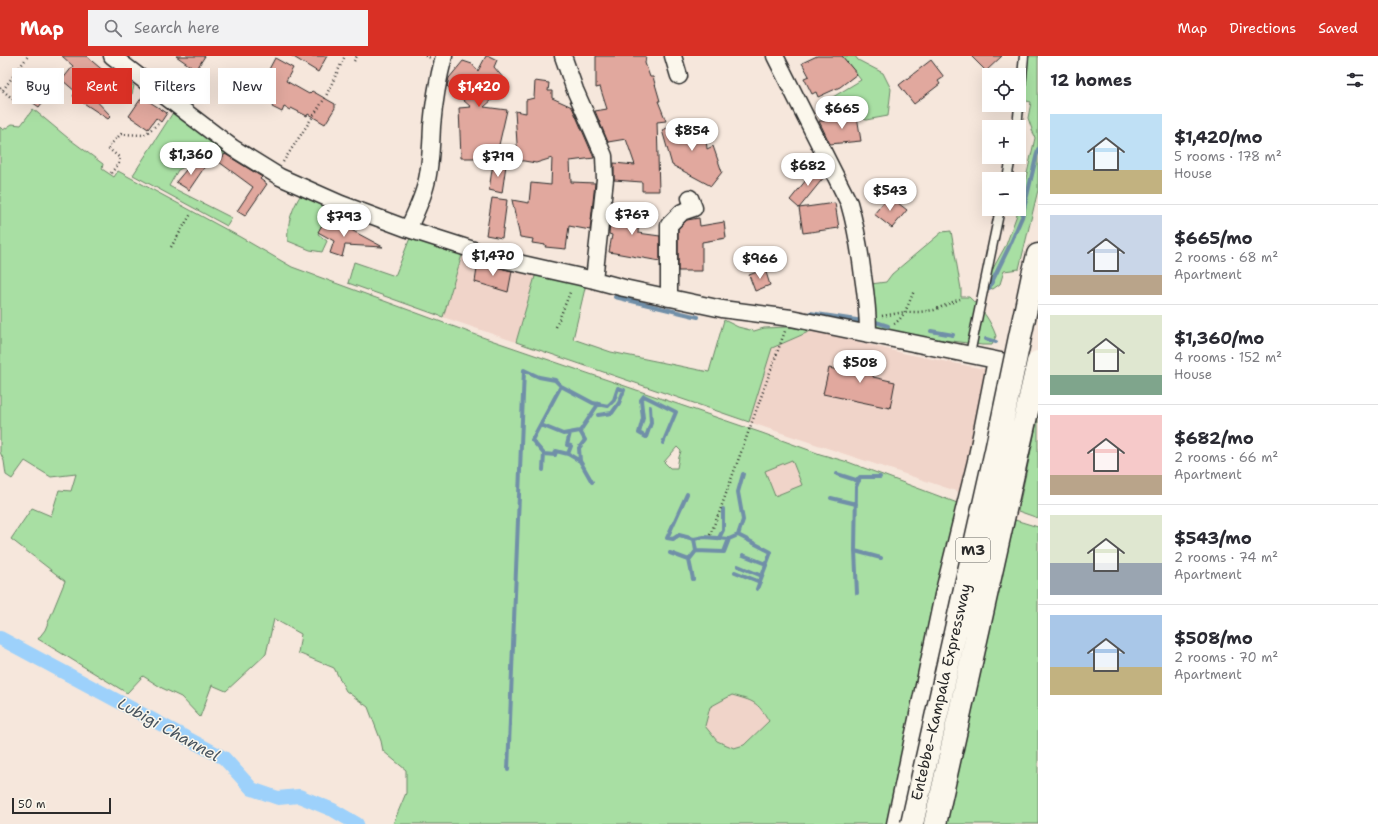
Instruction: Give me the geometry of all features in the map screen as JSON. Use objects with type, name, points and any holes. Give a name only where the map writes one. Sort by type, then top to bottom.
[{"type":"highway","name":"Entebbe–Kampala Expressway","points":[[912,824],[996,451],[1036,265]]},
{"type":"highway","name":"Entebbe–Kampala Expressway","points":[[935,824],[1038,362]]},
{"type":"street","points":[[112,56],[233,148],[275,174],[341,204],[408,229],[504,260],[624,288],[722,309],[868,327],[970,354],[1038,369]]},
{"type":"street","points":[[408,229],[421,202],[427,182],[430,164],[432,124],[438,80],[444,56]]},
{"type":"street","points":[[563,56],[575,90],[604,156],[604,186],[594,280]]},
{"type":"street","points":[[673,56],[679,76]]},
{"type":"street","points":[[775,56],[849,203],[856,226],[868,327]]},
{"type":"street","points":[[669,298],[669,225],[682,212],[694,208],[690,198]]},
{"type":"street","points":[[895,824],[943,595],[976,461],[996,360]]},
{"type":"lane","points":[[1018,120],[1024,56]]},
{"type":"lane","points":[[970,354],[999,216]]},
{"type":"path","points":[[12,98],[1,89],[28,56]]},
{"type":"path","points":[[275,174],[325,98],[345,56]]},
{"type":"path","points":[[354,61],[357,56]]},
{"type":"path","points":[[112,172],[119,163],[120,158],[109,149],[109,146],[121,134],[144,135],[158,124]]},
{"type":"path","points":[[171,247],[191,214]]},
{"type":"path","points":[[556,327],[577,276]]},
{"type":"path","points":[[891,327],[898,322],[905,312],[914,291]]},
{"type":"path","points":[[868,327],[905,312],[934,310],[960,299]]},
{"type":"path","points":[[710,535],[770,369],[791,318]]},
{"type":"shaded area","points":[[462,255],[536,273],[516,342],[443,317]]},
{"type":"shaded area","points":[[813,330],[902,353],[984,369],[989,375],[962,493],[749,422],[772,348]]},
{"type":"shaded area","points":[[792,460],[802,485],[775,496],[765,471]]},
{"type":"shaded area","points":[[732,695],[753,701],[769,721],[744,745],[734,748],[717,741],[705,726],[710,707]]},
{"type":"green space","points":[[842,56],[855,56],[858,60],[883,73],[891,89],[888,116],[866,120],[853,113],[834,110],[828,100],[861,80]]},
{"type":"green space","points":[[1028,56],[1038,56],[1038,190],[1019,269],[1004,271],[1000,284],[993,289],[986,287],[986,281],[1006,245],[1016,216],[1026,216],[1026,178],[1035,138],[1028,118],[1031,102],[1026,101],[1026,71]]},
{"type":"green space","points":[[33,109],[103,164],[102,169],[114,177],[118,171],[292,267],[482,337],[820,454],[848,462],[960,504],[889,824],[393,824],[406,793],[406,770],[383,751],[381,741],[368,707],[346,691],[334,668],[298,653],[301,634],[274,619],[266,654],[226,691],[212,685],[200,717],[181,697],[162,688],[143,676],[127,693],[38,639],[45,630],[65,581],[11,539],[32,508],[51,516],[59,490],[71,491],[76,474],[51,477],[25,461],[12,479],[6,475],[4,461],[0,452],[0,127],[3,130],[12,124],[21,125]],"holes":[[[677,447],[681,451],[677,468],[670,468],[664,462]],[[792,460],[802,485],[775,496],[765,471]],[[732,695],[754,703],[761,709],[769,721],[744,745],[734,748],[717,741],[705,726],[710,707]]]},
{"type":"green space","points":[[174,111],[202,131],[201,134],[212,135],[229,152],[225,155],[211,148],[191,164],[178,170],[169,186],[232,218],[227,226],[133,175]]},
{"type":"green space","points":[[302,193],[336,205],[343,216],[323,222],[318,234],[327,241],[322,252],[310,250],[288,241],[288,229],[291,216]]},
{"type":"green space","points":[[951,231],[961,297],[969,297],[982,310],[988,319],[996,336],[992,345],[982,345],[877,331],[871,284],[886,282],[892,274],[942,232]]},
{"type":"green space","points":[[410,238],[462,255],[443,317],[348,283],[354,262],[395,276]]},
{"type":"green space","points":[[536,273],[586,284],[573,339],[611,352],[709,372],[724,320],[738,327],[754,331],[764,328],[788,327],[813,330],[772,348],[749,422],[516,342]]},
{"type":"green space","points":[[1038,417],[1038,518],[1018,511]]},
{"type":"green space","points":[[1015,520],[1038,527],[1038,824],[946,824],[985,645]]},
{"type":"building","points":[[62,56],[86,56],[100,68],[72,68],[72,89],[64,82],[64,77],[73,66]]},
{"type":"building","points":[[176,56],[205,56],[197,68],[193,68]]},
{"type":"building","points":[[292,56],[327,56],[318,72]]},
{"type":"building","points":[[486,56],[497,60],[494,67],[509,85],[484,107],[507,110],[496,158],[461,158],[459,108],[471,107],[447,86],[449,78],[463,61],[472,64],[478,71]]},
{"type":"building","points":[[596,56],[646,56],[645,63],[650,77],[653,77],[660,101],[658,101],[666,121],[657,122],[659,191],[642,191],[642,182],[614,180],[614,163],[635,165],[626,139],[608,142],[595,111],[607,109],[600,87],[596,88]]},
{"type":"building","points":[[817,56],[842,56],[857,74],[840,87],[818,97],[816,92],[812,94],[804,78],[809,76],[802,63]]},
{"type":"building","points":[[971,56],[1002,56],[989,68],[983,68]]},
{"type":"building","points":[[275,58],[293,68],[286,81],[309,94],[312,91],[335,104],[335,108],[325,124],[308,114],[307,116],[291,108],[290,110],[284,107],[282,112],[272,107],[274,104],[276,104],[276,68],[270,68]]},
{"type":"building","points":[[931,60],[944,77],[938,81],[940,84],[914,104],[899,85]]},
{"type":"building","points":[[535,81],[549,83],[548,91],[552,91],[552,98],[572,107],[594,158],[570,161],[571,182],[595,183],[590,230],[569,226],[566,249],[545,247],[546,245],[532,243],[533,239],[520,237],[512,200],[529,203],[531,183],[551,185],[552,158],[536,163],[518,160],[515,111],[526,113],[526,100],[534,98]]},
{"type":"building","points":[[140,100],[140,104],[153,104],[167,113],[161,122],[156,118],[148,129],[129,116]]},
{"type":"building","points":[[85,104],[100,104],[111,116],[108,119]]},
{"type":"building","points":[[857,116],[861,141],[830,144],[819,121],[844,120],[844,118]]},
{"type":"building","points":[[692,119],[703,140],[706,139],[707,149],[713,146],[722,172],[711,186],[672,165],[662,130]]},
{"type":"building","points":[[225,154],[262,177],[260,179],[267,184],[245,216],[237,211],[253,187],[219,162]]},
{"type":"building","points":[[493,163],[506,165],[502,193],[489,190]]},
{"type":"building","points":[[191,164],[206,165],[189,190],[176,182]]},
{"type":"building","points":[[819,164],[825,176],[799,208],[790,200]]},
{"type":"building","points":[[889,196],[907,210],[892,228],[874,214]]},
{"type":"building","points":[[492,198],[507,200],[502,238],[486,235]]},
{"type":"building","points":[[612,203],[617,203],[616,210],[639,212],[638,233],[660,236],[660,261],[609,252],[612,235],[609,234]]},
{"type":"building","points":[[835,203],[839,228],[803,233],[799,208]]},
{"type":"building","points":[[699,218],[700,226],[724,222],[726,238],[702,242],[702,271],[678,271],[678,229],[687,220]]},
{"type":"building","points":[[325,220],[338,227],[340,224],[383,247],[345,245],[342,257],[330,253],[334,241],[318,232]]},
{"type":"building","points":[[478,262],[512,271],[508,292],[475,282]]},
{"type":"building","points":[[765,269],[770,285],[755,291],[749,275]]},
{"type":"building","points":[[855,354],[877,359],[873,377],[895,382],[890,408],[823,394],[829,368],[851,373]]},
{"type":"waterway","points":[[989,288],[1022,217],[1038,149]]},
{"type":"waterway","points":[[615,297],[698,317]]},
{"type":"waterway","points":[[810,313],[863,321]]},
{"type":"waterway","points":[[876,322],[888,326]]},
{"type":"waterway","points":[[931,331],[953,335]]},
{"type":"waterway","points":[[986,339],[996,342]]},
{"type":"waterway","points":[[508,770],[524,370],[539,377],[555,380],[561,386],[593,403],[608,406],[614,400],[618,388],[624,390],[619,403],[612,413],[598,415]]},
{"type":"waterway","points":[[543,470],[544,454],[532,440],[561,386]]},
{"type":"waterway","points":[[650,407],[651,423],[646,437],[639,433],[643,418],[641,400],[644,396],[676,412],[663,443]]},
{"type":"waterway","points":[[541,425],[563,434],[580,431],[599,403]]},
{"type":"waterway","points":[[580,431],[585,440],[579,448],[580,461],[592,482]]},
{"type":"waterway","points":[[568,454],[571,446],[567,445],[570,433]]},
{"type":"waterway","points":[[544,454],[555,455],[556,451],[568,454],[580,461]]},
{"type":"waterway","points":[[693,579],[689,560],[696,551],[724,552],[729,539],[738,535],[743,520],[738,492],[743,474]]},
{"type":"waterway","points":[[837,474],[859,481]]},
{"type":"waterway","points":[[857,593],[855,551],[856,487],[860,477],[880,477]]},
{"type":"waterway","points":[[687,494],[667,538],[673,539],[679,535],[694,539]]},
{"type":"waterway","points":[[831,498],[856,504]]},
{"type":"waterway","points":[[719,538],[723,530],[723,509]]},
{"type":"waterway","points":[[738,535],[771,552],[757,589]]},
{"type":"waterway","points":[[696,551],[694,539],[704,537],[729,539]]},
{"type":"waterway","points":[[855,551],[881,558]]},
{"type":"waterway","points":[[670,553],[689,560]]},
{"type":"waterway","points":[[743,555],[766,564]]},
{"type":"waterway","points":[[738,566],[762,576]]},
{"type":"waterway","points":[[735,572],[760,582]]},
{"type":"waterway","name":"Lubigi Channel","points":[[0,638],[224,758],[252,789],[278,798],[299,796],[333,810],[357,824]]}]
